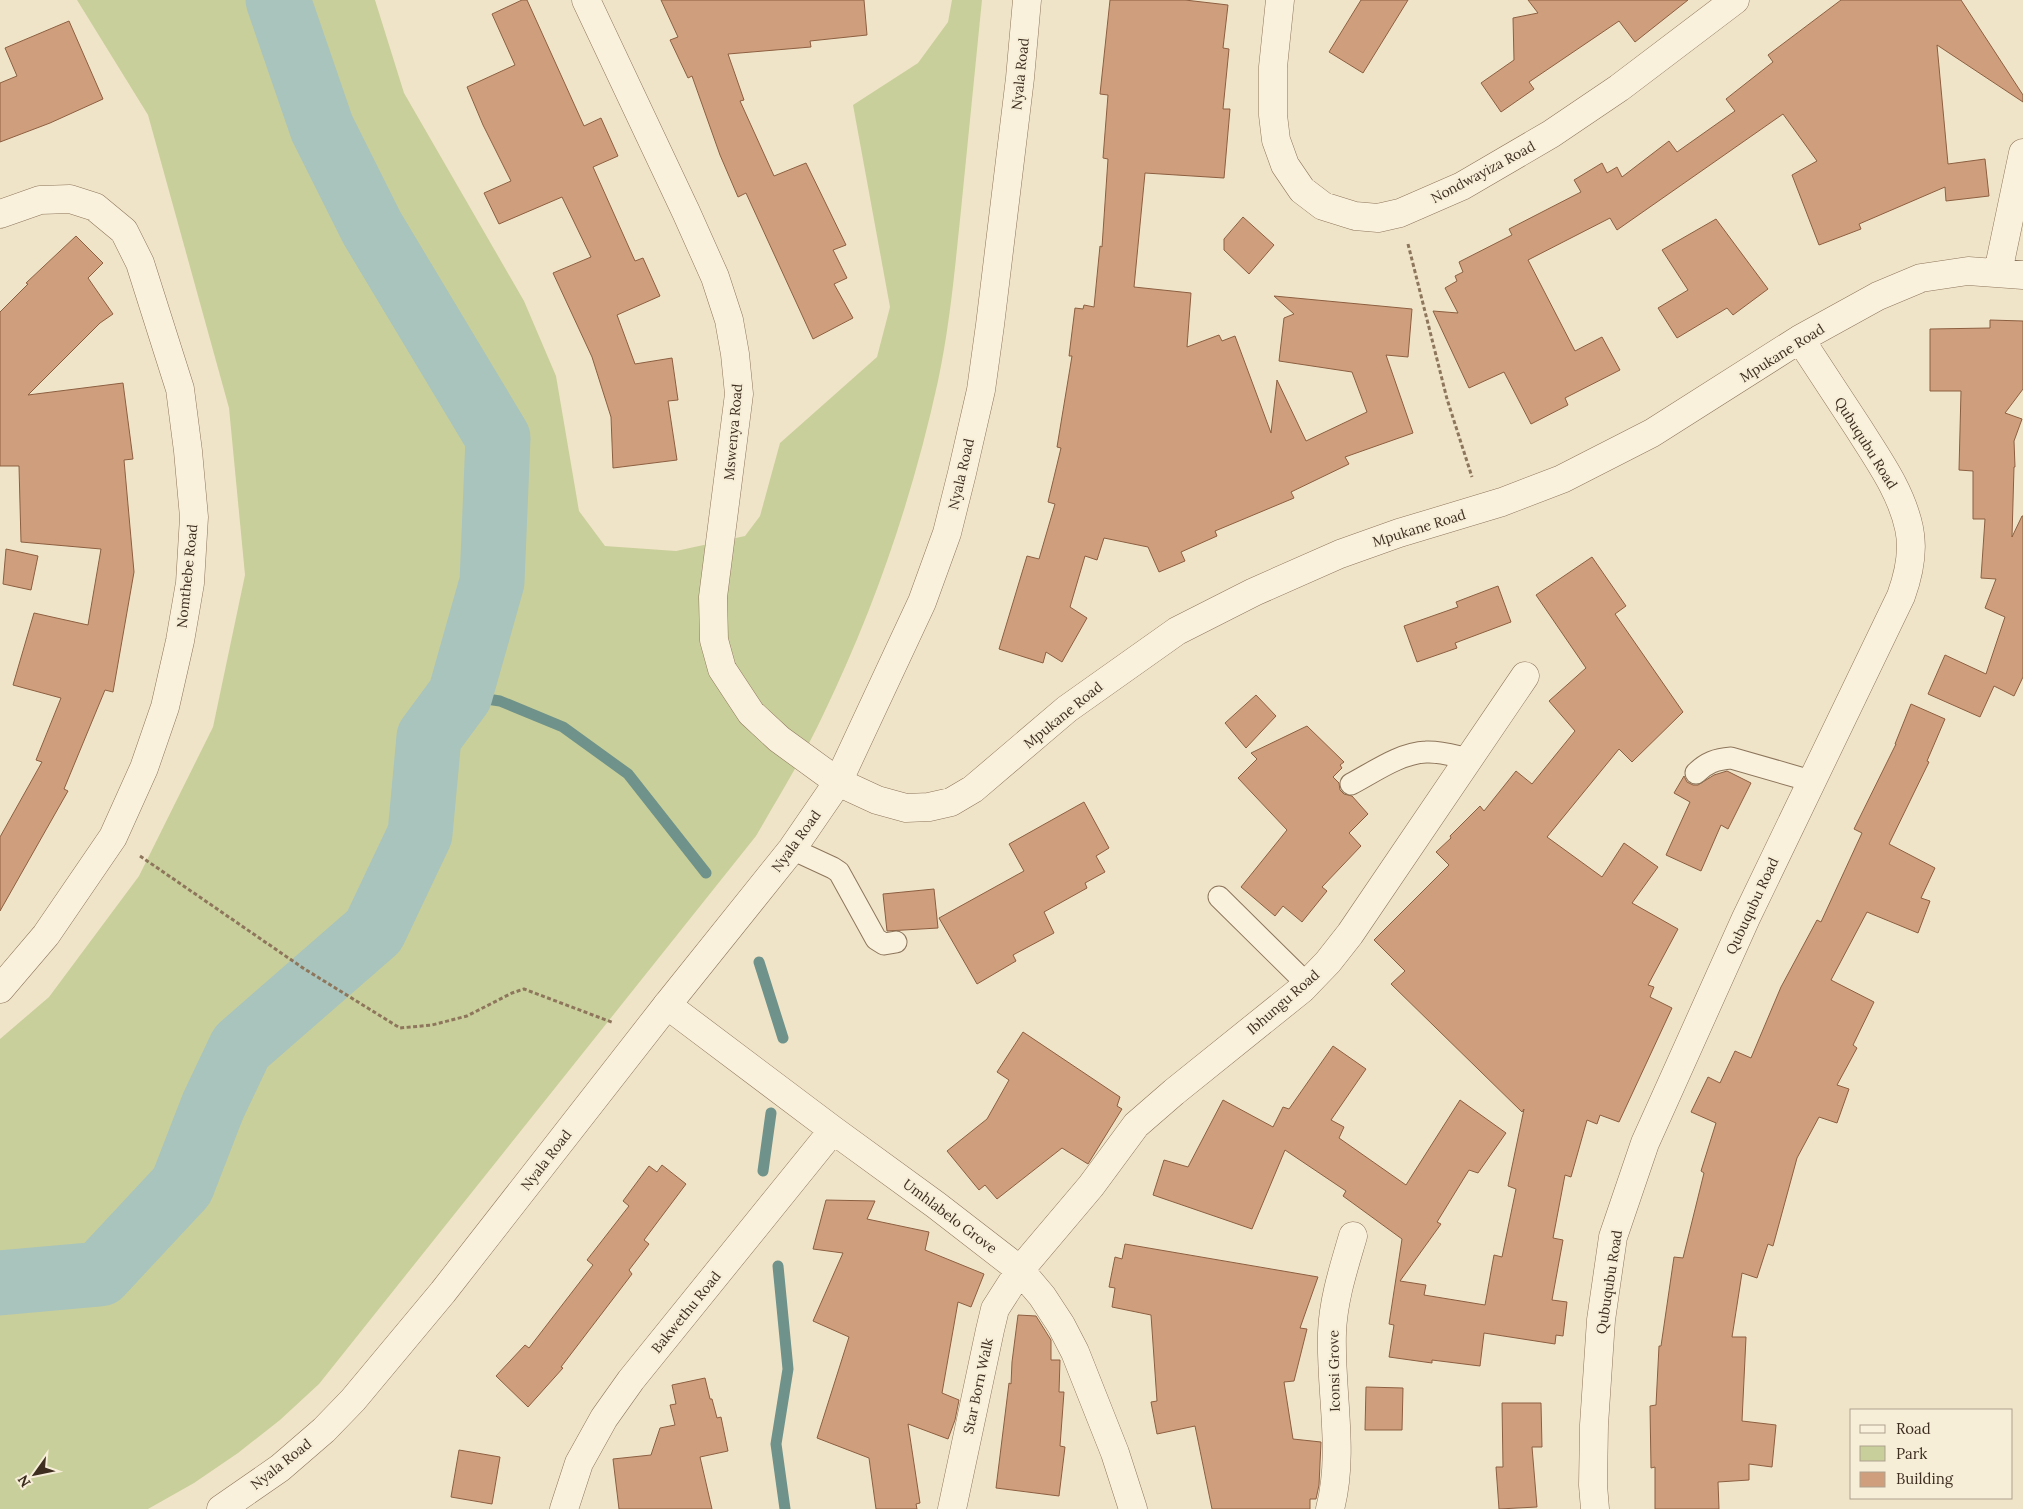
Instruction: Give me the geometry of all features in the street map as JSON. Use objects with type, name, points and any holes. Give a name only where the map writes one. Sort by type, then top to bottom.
[{"type":"street","name":"Mswenya Road","points":[[586,0],[686,212],[715,277],[729,320],[739,394],[713,597],[714,640],[722,670],[751,713],[779,739],[838,782]]},
{"type":"street","name":"Nyala Road","points":[[221,1509],[280,1468],[324,1430],[353,1400],[443,1292],[667,1005],[792,849],[838,782],[922,602],[947,533],[962,473],[980,390],[990,325],[1020,78],[1027,0]]},
{"type":"street","name":"Nondwayiza Road","points":[[1280,0],[1273,67],[1273,115],[1276,140],[1284,165],[1302,190],[1323,206],[1355,216],[1378,218],[1400,213],[1462,186],[1551,134],[1619,88],[1735,0]]},
{"type":"street","points":[[2010,274],[2023,153]]},
{"type":"street","name":"Nomthebe Road","points":[[0,214],[40,200],[70,198],[95,206],[124,232],[140,263],[180,389],[194,517],[190,583],[180,641],[165,707],[144,768],[113,837],[46,936],[0,988]]},
{"type":"street","name":"Mpukane Road","points":[[838,782],[877,800],[906,808],[929,807],[951,802],[973,789],[1067,709],[1177,631],[1254,592],[1340,554],[1398,533],[1483,508],[1562,480],[1652,433],[1800,339],[1878,296],[1921,278],[1968,270],[2010,274]]},
{"type":"street","name":"Qubuqubu Road","points":[[1595,1509],[1593,1484],[1594,1425],[1602,1320],[1613,1237],[1645,1142],[1746,918],[1902,596],[1909,574],[1911,554],[1910,530],[1901,501],[1887,473],[1800,339]]},
{"type":"street","name":"Ibhungu Road","points":[[1020,1270],[1090,1186],[1136,1125],[1307,984],[1328,962],[1350,934],[1525,676]]},
{"type":"street","name":"Umhlabelo Grove","points":[[667,1005],[936,1205],[1020,1270],[1042,1296],[1061,1325],[1075,1352],[1115,1453],[1133,1509]]},
{"type":"street","name":"Bakwethu Road","points":[[564,1509],[579,1463],[615,1402],[833,1130]]},
{"type":"street","name":"Iconsi Grove","points":[[1330,1509],[1334,1494],[1336,1461],[1332,1333],[1336,1303],[1354,1236]]},
{"type":"street","name":"Star Born Walk","points":[[952,1509],[995,1309],[1020,1270]]},
{"type":"lane","points":[[1351,784],[1402,758],[1416,754],[1441,753],[1469,759]]},
{"type":"lane","points":[[1696,773],[1710,762],[1730,758],[1811,781]]},
{"type":"lane","points":[[792,849],[839,872],[876,939],[884,944],[896,942]]},
{"type":"lane","points":[[1219,897],[1307,984]]},
{"type":"path","points":[[1400,213],[1447,399],[1483,508]]},
{"type":"path","points":[[113,837],[303,968],[400,1028],[432,1025],[467,1016],[512,993],[524,989],[614,1023]]},
{"type":"green space","points":[[77,0],[375,0],[404,93],[524,301],[556,376],[579,511],[605,546],[676,551],[745,536],[760,516],[780,443],[877,357],[890,307],[853,105],[918,63],[948,22],[952,0],[982,0],[949,317],[938,381],[917,466],[876,592],[843,673],[808,745],[756,836],[319,1384],[280,1420],[238,1453],[194,1483],[148,1509],[0,1509],[0,1039],[49,997],[139,876],[213,727],[245,575],[229,408],[148,115]]},
{"type":"building","points":[[522,0],[527,0],[584,126],[601,118],[618,156],[593,167],[635,261],[643,258],[660,296],[617,315],[635,364],[672,358],[678,400],[668,401],[677,460],[613,468],[611,417],[592,357],[553,273],[591,257],[562,197],[499,224],[484,193],[511,181],[483,125],[467,87],[515,65],[492,14]]},
{"type":"building","points":[[661,0],[864,0],[867,35],[810,41],[811,47],[728,54],[744,100],[740,101],[774,176],[806,163],[846,245],[833,250],[847,278],[834,284],[853,318],[813,339],[746,193],[738,197],[720,155],[692,76],[688,78],[670,40],[678,37]]},
{"type":"building","points":[[1110,0],[1185,0],[1228,5],[1223,48],[1229,49],[1223,109],[1230,109],[1224,178],[1145,173],[1134,287],[1191,293],[1187,347],[1219,335],[1222,341],[1235,336],[1271,433],[1277,380],[1306,441],[1367,412],[1352,372],[1279,361],[1284,318],[1294,314],[1274,296],[1412,309],[1408,357],[1386,355],[1413,433],[1345,457],[1349,464],[1291,492],[1294,498],[1215,531],[1217,536],[1181,552],[1185,561],[1159,572],[1148,547],[1104,538],[1097,560],[1085,556],[1070,607],[1087,618],[1062,662],[1046,652],[1043,663],[999,649],[1027,556],[1039,559],[1055,504],[1048,502],[1061,448],[1057,447],[1072,356],[1069,356],[1075,308],[1083,309],[1084,305],[1094,307],[1100,246],[1102,247],[1108,159],[1103,158],[1108,95],[1100,94]]},
{"type":"building","points":[[1361,0],[1408,0],[1363,73],[1329,52]]},
{"type":"building","points":[[1528,0],[1688,0],[1635,42],[1619,21],[1529,82],[1534,89],[1501,112],[1481,83],[1514,60],[1513,18],[1538,13]]},
{"type":"building","points":[[1841,0],[1961,0],[2023,95],[2023,102],[1937,45],[1948,164],[1985,159],[1989,196],[1946,201],[1945,187],[1859,224],[1861,229],[1819,245],[1792,175],[1817,161],[1783,114],[1617,230],[1610,218],[1528,260],[1575,351],[1602,337],[1620,370],[1565,398],[1568,405],[1531,424],[1504,372],[1469,388],[1433,311],[1458,313],[1445,288],[1457,281],[1455,276],[1463,272],[1459,262],[1512,235],[1509,229],[1581,192],[1574,180],[1602,163],[1607,173],[1617,167],[1622,177],[1669,141],[1677,152],[1735,111],[1726,99],[1773,62],[1768,55]]},
{"type":"building","points":[[69,21],[103,99],[50,123],[0,142],[0,83],[17,76],[5,48]]},
{"type":"building","points":[[1243,217],[1274,245],[1249,274],[1224,250],[1224,239]]},
{"type":"building","points":[[1716,219],[1768,289],[1733,315],[1727,308],[1677,338],[1658,308],[1688,290],[1662,250]]},
{"type":"building","points":[[76,236],[103,263],[88,278],[113,314],[100,323],[28,395],[123,383],[133,459],[124,460],[134,572],[113,692],[105,690],[64,789],[68,791],[0,911],[0,837],[42,762],[36,760],[61,698],[13,685],[34,613],[88,625],[101,549],[21,542],[19,466],[0,466],[0,312],[28,284],[26,283]]},
{"type":"building","points":[[1990,320],[2023,321],[2023,389],[2005,413],[2022,419],[2014,441],[2015,467],[2012,537],[2023,516],[2023,677],[2014,696],[1994,686],[1980,717],[1928,694],[1945,655],[1986,674],[2005,617],[1985,608],[1996,579],[1981,578],[1985,519],[1973,519],[1973,471],[1959,470],[1961,391],[1930,391],[1930,329],[1990,328]]},
{"type":"building","points":[[6,549],[38,556],[31,590],[3,584]]},
{"type":"building","points":[[1592,557],[1626,606],[1615,614],[1683,712],[1632,762],[1619,749],[1547,837],[1602,877],[1624,843],[1658,867],[1632,903],[1678,929],[1648,985],[1654,987],[1650,997],[1672,1008],[1619,1122],[1600,1115],[1597,1124],[1587,1120],[1571,1177],[1565,1175],[1553,1238],[1563,1240],[1552,1300],[1567,1302],[1563,1336],[1556,1335],[1555,1344],[1484,1333],[1480,1366],[1432,1360],[1432,1363],[1389,1357],[1394,1325],[1389,1324],[1402,1239],[1343,1196],[1346,1191],[1285,1150],[1252,1229],[1153,1195],[1164,1160],[1188,1167],[1223,1100],[1273,1127],[1283,1107],[1289,1109],[1333,1046],[1366,1069],[1331,1120],[1344,1127],[1339,1138],[1406,1185],[1460,1100],[1506,1133],[1478,1173],[1469,1170],[1437,1222],[1441,1224],[1400,1281],[1426,1285],[1424,1295],[1485,1305],[1494,1255],[1502,1257],[1516,1189],[1508,1186],[1524,1109],[1522,1112],[1391,984],[1405,971],[1374,940],[1449,865],[1436,852],[1451,838],[1450,836],[1480,806],[1484,811],[1516,771],[1532,784],[1575,731],[1549,701],[1586,668],[1536,595]]},
{"type":"building","points":[[1498,586],[1511,622],[1455,643],[1457,648],[1417,662],[1404,626],[1458,607],[1456,602]]},
{"type":"building","points":[[1256,695],[1276,716],[1246,748],[1225,723]]},
{"type":"building","points":[[1911,704],[1945,719],[1927,761],[1929,762],[1889,844],[1935,868],[1921,898],[1930,901],[1918,933],[1867,912],[1831,980],[1874,1002],[1853,1045],[1857,1048],[1837,1085],[1849,1089],[1837,1123],[1819,1117],[1797,1158],[1773,1246],[1768,1244],[1757,1278],[1742,1273],[1732,1337],[1746,1337],[1742,1421],[1776,1425],[1772,1467],[1749,1464],[1749,1480],[1718,1482],[1719,1509],[1655,1509],[1655,1467],[1651,1468],[1650,1406],[1656,1405],[1659,1346],[1661,1346],[1674,1257],[1683,1258],[1704,1173],[1701,1171],[1716,1123],[1691,1112],[1708,1077],[1720,1083],[1735,1051],[1751,1058],[1781,987],[1817,920],[1821,922],[1862,833],[1854,829],[1896,744]]},
{"type":"building","points":[[1307,726],[1344,762],[1340,765],[1342,768],[1333,777],[1339,783],[1340,790],[1344,794],[1352,796],[1368,814],[1349,833],[1361,846],[1322,887],[1327,891],[1302,922],[1283,906],[1275,916],[1241,887],[1287,830],[1238,778],[1257,759],[1251,753]]},
{"type":"building","points":[[1727,771],[1751,783],[1728,829],[1721,825],[1701,871],[1666,855],[1690,802],[1674,793],[1684,776],[1687,782],[1698,785],[1714,775]]},
{"type":"building","points":[[1084,802],[1109,848],[1096,856],[1105,872],[1085,883],[1087,888],[1044,912],[1054,933],[1013,955],[1016,961],[977,984],[939,918],[1024,871],[1009,844]]},
{"type":"building","points":[[934,889],[938,928],[887,931],[883,894]]},
{"type":"building","points":[[1023,1032],[1120,1097],[1117,1106],[1122,1109],[1088,1164],[1062,1148],[997,1199],[985,1185],[979,1190],[947,1151],[987,1119],[1009,1080],[997,1072]]},
{"type":"building","points":[[662,1165],[686,1184],[644,1240],[649,1244],[629,1270],[632,1274],[561,1367],[563,1368],[528,1407],[496,1376],[525,1345],[529,1348],[593,1265],[587,1260],[629,1206],[623,1201],[649,1166],[657,1172]]},
{"type":"building","points":[[826,1200],[875,1201],[867,1219],[929,1232],[925,1250],[984,1274],[971,1307],[958,1302],[942,1393],[959,1400],[955,1420],[948,1439],[908,1424],[920,1503],[916,1504],[917,1509],[876,1509],[869,1458],[817,1438],[849,1337],[813,1321],[843,1253],[813,1249]]},
{"type":"building","points":[[1125,1244],[1318,1277],[1300,1328],[1307,1329],[1294,1381],[1284,1382],[1293,1439],[1321,1442],[1319,1485],[1316,1499],[1310,1499],[1310,1509],[1212,1509],[1195,1426],[1157,1434],[1151,1402],[1157,1401],[1151,1315],[1112,1307],[1115,1288],[1109,1287],[1115,1257],[1122,1259]]},
{"type":"building","points":[[1018,1315],[1036,1316],[1051,1340],[1051,1360],[1060,1360],[1059,1392],[1064,1392],[1060,1446],[1065,1447],[1059,1496],[996,1488],[1009,1383],[1011,1384]]},
{"type":"building","points":[[705,1378],[717,1418],[721,1417],[728,1451],[700,1457],[712,1509],[619,1509],[613,1459],[651,1455],[660,1428],[675,1425],[670,1405],[676,1404],[672,1385]]},
{"type":"building","points":[[1366,1387],[1403,1388],[1402,1430],[1365,1430]]},
{"type":"building","points":[[1502,1403],[1541,1403],[1542,1447],[1532,1447],[1537,1507],[1499,1509],[1496,1467],[1503,1467]]},
{"type":"building","points":[[459,1450],[500,1457],[492,1504],[451,1497]]},
{"type":"waterway","points":[[0,1283],[100,1274],[182,1186],[213,1106],[241,1047],[374,931],[420,834],[429,737],[460,695],[492,582],[498,438],[372,228],[322,128],[278,0]]},
{"type":"waterway","points":[[460,695],[500,701],[563,727],[628,774],[706,873]]},
{"type":"waterway","points":[[759,962],[783,1038]]},
{"type":"waterway","points":[[763,1171],[771,1113]]},
{"type":"waterway","points":[[778,1266],[788,1369],[776,1444],[785,1509]]}]
